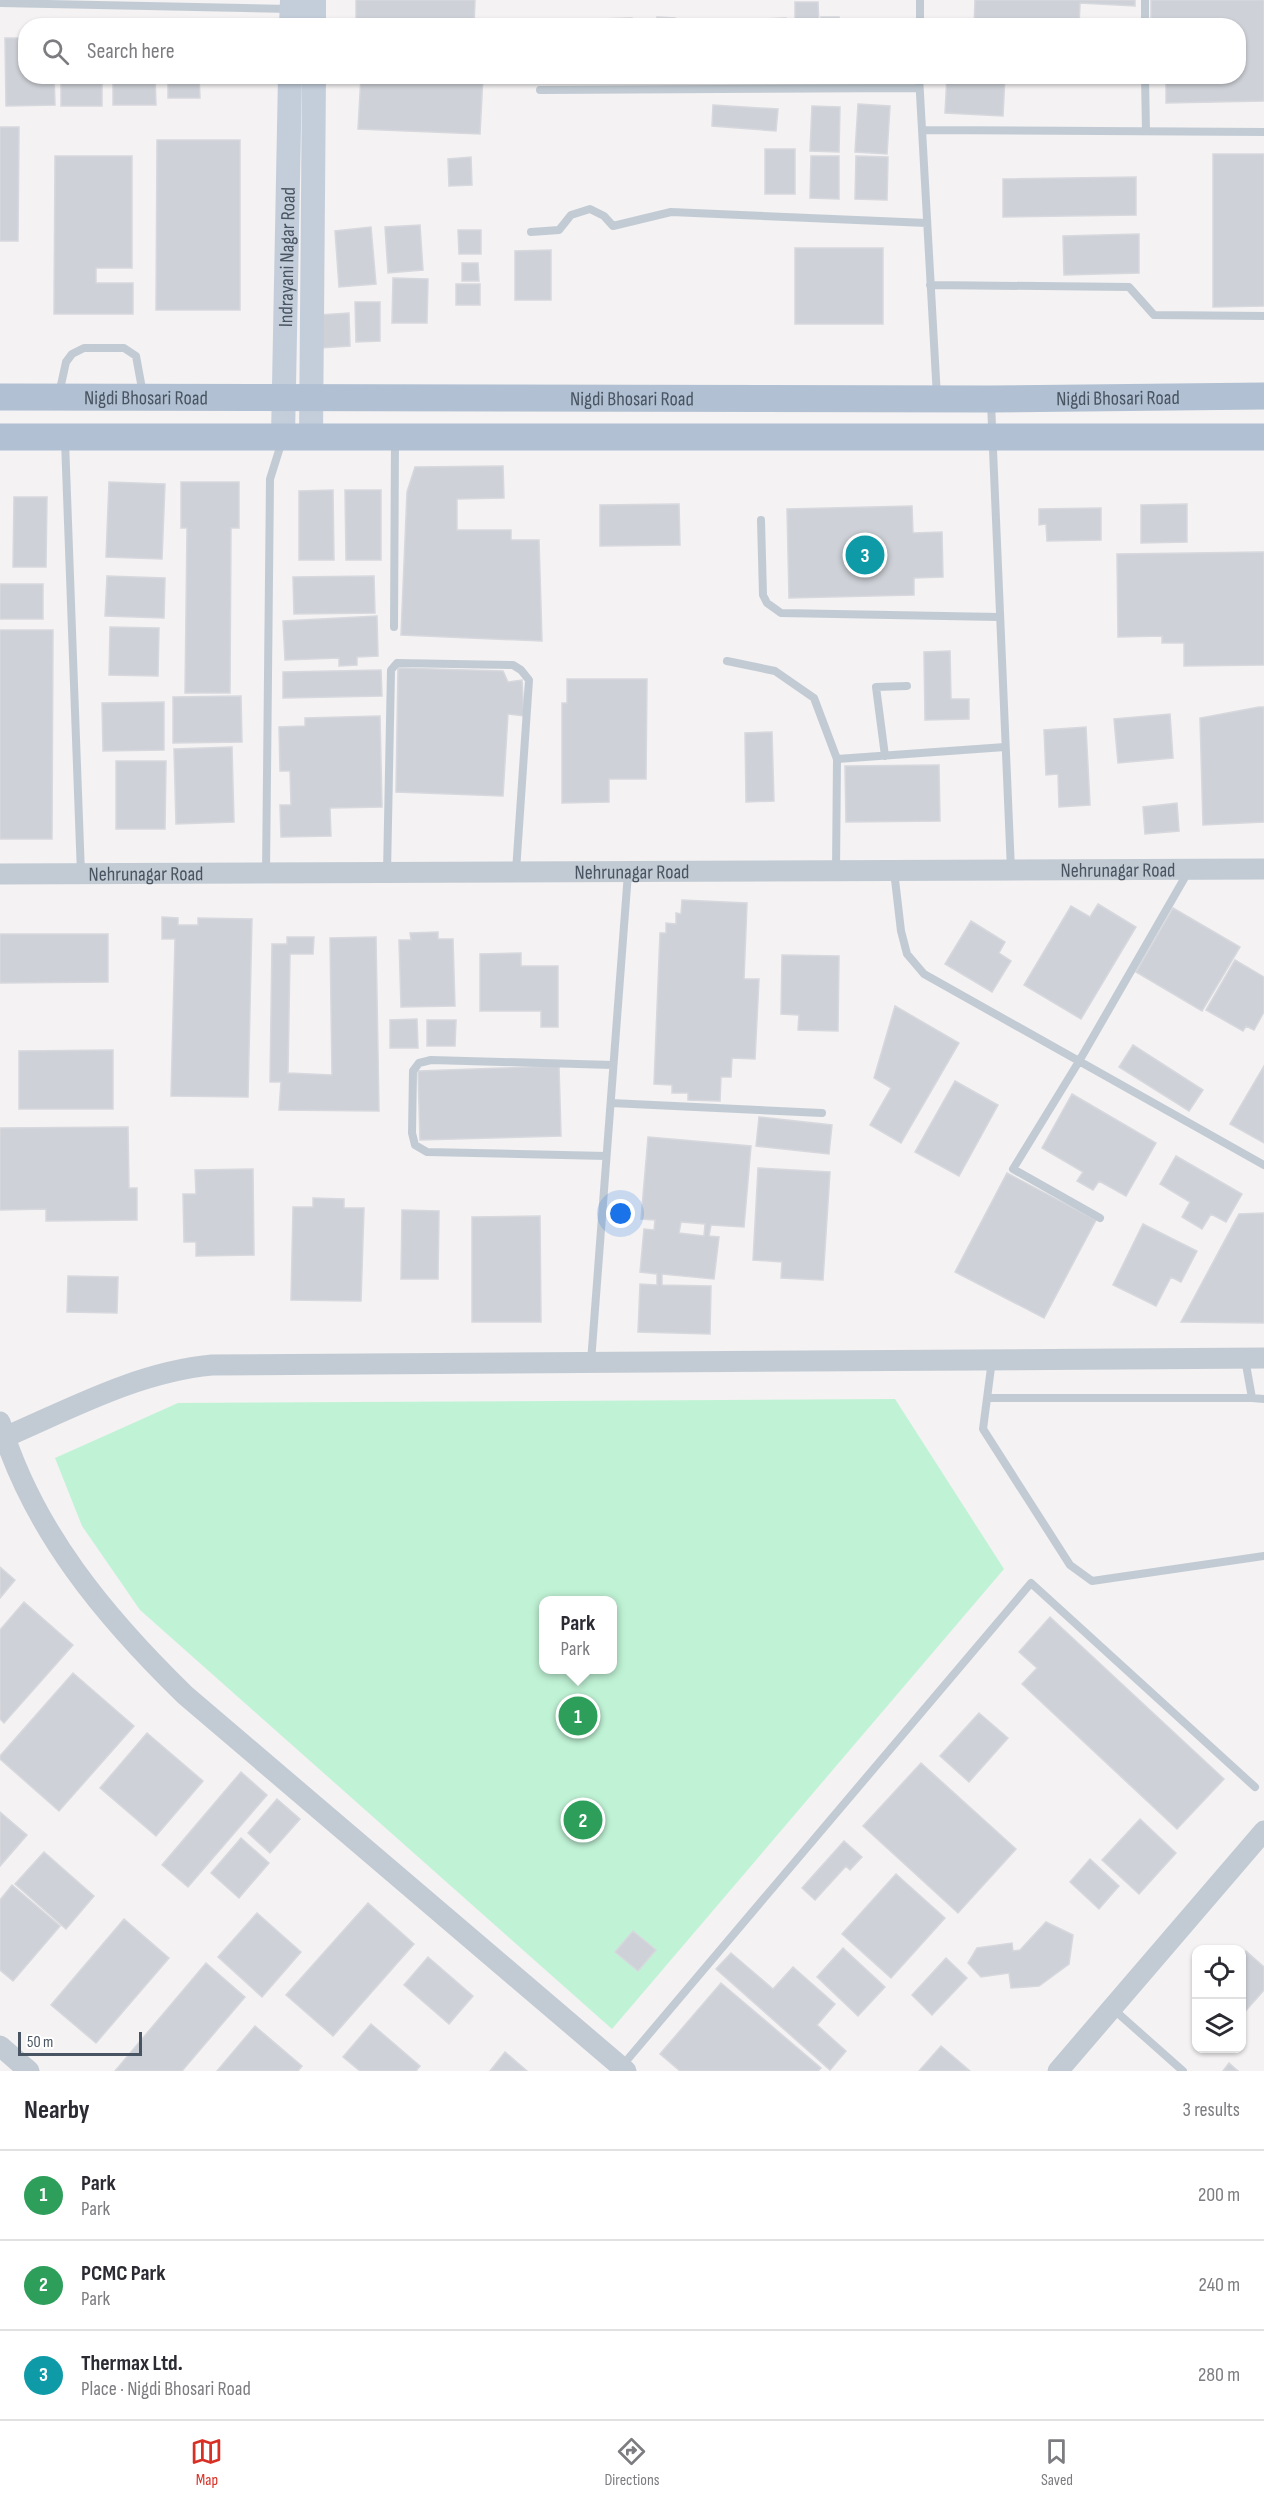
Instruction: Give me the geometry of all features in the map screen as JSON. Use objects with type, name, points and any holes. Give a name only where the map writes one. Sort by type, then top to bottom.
[{"type":"main road","name":"Indrayani Nagar Road","points":[[283,437],[290,84]]},
{"type":"main road","name":"Indrayani Nagar Road","points":[[311,437],[314,84]]},
{"type":"main road","name":"Nigdi Bhosari Road","points":[[0,398],[991,399],[1264,396]]},
{"type":"main road","name":"Nigdi Bhosari Road","points":[[0,437],[1264,437]]},
{"type":"street","name":"Nehrunagar Road","points":[[0,874],[628,873],[1264,868]]},
{"type":"street","points":[[624,2069],[185,1695],[148,1657],[83,1584],[61,1552],[33,1502],[2,1430],[134,1381],[188,1368],[1254,1358]]},
{"type":"street","points":[[1058,2071],[1264,1831]]},
{"type":"street","points":[[0,2046],[28,2071]]},
{"type":"lane","points":[[920,0],[920,18]]},
{"type":"lane","points":[[1145,0],[1145,18]]},
{"type":"lane","points":[[0,3],[201,4],[303,12]]},
{"type":"lane","points":[[919,84],[937,399]]},
{"type":"lane","points":[[1145,84],[1146,131]]},
{"type":"lane","points":[[540,90],[919,88]]},
{"type":"lane","points":[[922,130],[1264,132]]},
{"type":"lane","points":[[531,232],[559,230],[571,215],[590,209],[604,216],[613,226],[671,212],[927,223]]},
{"type":"lane","points":[[930,285],[1129,287],[1154,315],[1264,316]]},
{"type":"lane","points":[[58,397],[66,362],[72,354],[84,348],[123,348],[136,356],[143,397]]},
{"type":"lane","points":[[991,399],[1011,870]]},
{"type":"lane","points":[[65,437],[81,874]]},
{"type":"lane","points":[[266,874],[270,479],[283,437]]},
{"type":"lane","points":[[394,627],[395,437]]},
{"type":"lane","points":[[761,520],[763,595],[766,603],[781,613],[999,617]]},
{"type":"lane","points":[[727,661],[775,671],[814,698],[837,759],[837,871]]},
{"type":"lane","points":[[387,874],[391,670],[397,663],[513,665],[521,670],[529,680],[516,873]]},
{"type":"lane","points":[[885,756],[876,687],[907,686]]},
{"type":"lane","points":[[837,759],[1005,747]]},
{"type":"lane","points":[[1100,1218],[1012,1169],[1078,1063],[1190,869]]},
{"type":"lane","points":[[894,871],[901,931],[908,954],[924,974],[1078,1063],[1264,1165]]},
{"type":"lane","points":[[591,1363],[628,873]]},
{"type":"lane","points":[[606,1156],[427,1152],[415,1144],[412,1133],[413,1071],[419,1063],[431,1060],[614,1065]]},
{"type":"lane","points":[[610,1103],[822,1113]]},
{"type":"lane","points":[[1252,1398],[1254,1358]]},
{"type":"lane","points":[[992,1360],[983,1429],[1070,1566],[1092,1581],[1264,1556]]},
{"type":"lane","points":[[987,1398],[1264,1399]]},
{"type":"lane","points":[[624,2069],[1031,1583],[1255,1787]]},
{"type":"lane","points":[[1113,2008],[1183,2071]]},
{"type":"green space","points":[[895,1399],[1004,1569],[612,2029],[140,1610],[82,1526],[55,1458],[178,1403]]},
{"type":"building","points":[[356,0],[475,0],[474,18],[356,18]]},
{"type":"building","points":[[975,0],[1135,0],[1135,6],[1080,3],[1079,18],[974,18]]},
{"type":"building","points":[[1151,0],[1264,0],[1264,101],[1166,103],[1166,84],[1246,84],[1246,18],[1151,18]]},
{"type":"building","points":[[795,2],[818,2],[819,18],[795,18]]},
{"type":"building","points":[[5,38],[18,38],[18,84],[54,84],[55,105],[6,106]]},
{"type":"building","points":[[61,84],[102,84],[102,106],[61,106]]},
{"type":"building","points":[[113,84],[155,84],[156,105],[113,105]]},
{"type":"building","points":[[168,84],[199,84],[200,98],[168,98]]},
{"type":"building","points":[[361,84],[483,84],[480,134],[358,129]]},
{"type":"building","points":[[947,84],[1005,84],[1003,116],[945,113]]},
{"type":"building","points":[[858,104],[890,106],[887,154],[855,152]]},
{"type":"building","points":[[713,105],[778,109],[776,131],[712,126]]},
{"type":"building","points":[[812,106],[840,107],[839,152],[810,151]]},
{"type":"building","points":[[0,127],[19,127],[18,241],[0,241]]},
{"type":"building","points":[[157,140],[240,140],[240,310],[156,310]]},
{"type":"building","points":[[765,149],[795,149],[795,194],[765,194]]},
{"type":"building","points":[[1213,154],[1264,154],[1264,306],[1213,307]]},
{"type":"building","points":[[55,156],[132,156],[132,268],[96,268],[96,283],[133,283],[133,314],[54,314]]},
{"type":"building","points":[[811,156],[839,156],[839,199],[810,198]]},
{"type":"building","points":[[856,156],[888,157],[887,200],[855,199]]},
{"type":"building","points":[[471,157],[472,185],[449,186],[448,159]]},
{"type":"building","points":[[1136,177],[1136,215],[1003,217],[1003,179]]},
{"type":"building","points":[[420,225],[423,270],[388,273],[385,227]]},
{"type":"building","points":[[371,227],[376,284],[339,287],[335,231]]},
{"type":"building","points":[[458,230],[481,230],[481,254],[459,254]]},
{"type":"building","points":[[1139,234],[1139,273],[1064,275],[1063,236]]},
{"type":"building","points":[[795,248],[883,248],[883,324],[795,324]]},
{"type":"building","points":[[551,250],[551,300],[515,300],[515,251]]},
{"type":"building","points":[[462,263],[478,263],[479,281],[462,281]]},
{"type":"building","points":[[393,278],[428,279],[427,323],[392,323]]},
{"type":"building","points":[[456,284],[480,284],[480,305],[456,305]]},
{"type":"building","points":[[355,302],[380,302],[380,341],[356,342]]},
{"type":"building","points":[[349,313],[350,346],[320,348],[319,315]]},
{"type":"building","points":[[503,466],[504,498],[457,499],[457,530],[511,530],[511,540],[539,540],[542,641],[401,635],[407,492],[415,467]]},
{"type":"building","points":[[109,482],[165,484],[162,559],[106,557]]},
{"type":"building","points":[[181,482],[239,482],[239,528],[231,528],[230,693],[185,693],[187,528],[181,528]]},
{"type":"building","points":[[333,490],[334,560],[299,560],[299,491]]},
{"type":"building","points":[[345,490],[381,490],[381,560],[346,560]]},
{"type":"building","points":[[14,497],[47,497],[46,567],[13,567]]},
{"type":"building","points":[[679,504],[680,545],[600,546],[600,505]]},
{"type":"building","points":[[1187,504],[1187,542],[1141,543],[1141,505]]},
{"type":"building","points":[[912,506],[913,533],[942,532],[943,577],[914,578],[914,595],[789,598],[787,509]]},
{"type":"building","points":[[1101,508],[1101,540],[1047,541],[1046,524],[1039,525],[1039,509]]},
{"type":"building","points":[[1264,552],[1264,665],[1184,666],[1184,643],[1162,643],[1162,636],[1118,637],[1117,554]]},
{"type":"building","points":[[107,576],[165,578],[164,618],[105,616]]},
{"type":"building","points":[[374,576],[375,613],[294,614],[293,577]]},
{"type":"building","points":[[0,584],[43,584],[43,619],[0,619]]},
{"type":"building","points":[[377,616],[378,656],[357,657],[357,665],[339,666],[339,658],[285,660],[283,621]]},
{"type":"building","points":[[110,627],[159,628],[158,676],[109,675]]},
{"type":"building","points":[[0,630],[53,630],[52,839],[0,839]]},
{"type":"building","points":[[950,651],[951,699],[969,699],[969,719],[925,720],[924,652]]},
{"type":"building","points":[[398,668],[503,671],[508,682],[522,680],[524,716],[508,714],[503,796],[396,792]]},
{"type":"building","points":[[381,670],[382,696],[283,698],[283,672]]},
{"type":"building","points":[[567,679],[647,679],[646,779],[609,779],[609,802],[562,803],[562,703],[567,703]]},
{"type":"building","points":[[241,696],[242,742],[173,743],[173,697]]},
{"type":"building","points":[[164,702],[164,750],[103,751],[102,703]]},
{"type":"building","points":[[1264,707],[1264,822],[1203,825],[1200,718]]},
{"type":"building","points":[[1170,714],[1173,758],[1118,763],[1114,719]]},
{"type":"building","points":[[380,716],[382,807],[330,808],[331,836],[281,837],[280,805],[291,805],[290,771],[280,771],[279,727],[305,726],[305,718]]},
{"type":"building","points":[[1086,727],[1090,805],[1059,807],[1058,774],[1046,775],[1044,730]]},
{"type":"building","points":[[772,732],[774,801],[746,802],[745,733]]},
{"type":"building","points":[[232,747],[234,822],[176,824],[174,749]]},
{"type":"building","points":[[116,761],[166,761],[165,829],[116,829]]},
{"type":"building","points":[[939,765],[940,821],[846,822],[845,766]]},
{"type":"building","points":[[1177,803],[1179,831],[1145,834],[1143,807]]},
{"type":"building","points":[[682,900],[747,903],[744,979],[759,979],[755,1059],[732,1058],[731,1077],[721,1077],[720,1101],[688,1100],[688,1093],[672,1093],[672,1085],[654,1084],[660,933],[666,933],[666,923],[676,924],[676,913],[681,914]]},
{"type":"building","points":[[1098,904],[1136,927],[1081,1019],[1024,985],[1071,906],[1090,917]]},
{"type":"building","points":[[1173,908],[1240,947],[1202,1011],[1136,972]]},
{"type":"building","points":[[162,917],[178,918],[178,925],[198,925],[198,918],[252,919],[248,1097],[171,1096],[175,939],[162,939]]},
{"type":"building","points":[[971,921],[1005,942],[999,953],[1011,961],[992,992],[945,964]]},
{"type":"building","points":[[438,932],[438,939],[453,939],[455,1006],[401,1007],[399,940],[411,940],[410,933]]},
{"type":"building","points":[[0,934],[108,934],[108,982],[0,983]]},
{"type":"building","points":[[287,937],[314,937],[313,954],[290,954],[288,1073],[332,1075],[330,938],[376,937],[379,1111],[279,1110],[281,1082],[270,1082],[272,944],[287,944]]},
{"type":"building","points":[[521,953],[521,966],[558,966],[558,1027],[541,1027],[541,1011],[480,1011],[480,954]]},
{"type":"building","points":[[782,955],[839,956],[838,1031],[798,1030],[799,1015],[781,1014]]},
{"type":"building","points":[[1235,960],[1264,977],[1264,1012],[1254,1030],[1246,1026],[1243,1031],[1206,1010]]},
{"type":"building","points":[[895,1006],[959,1043],[901,1143],[870,1125],[891,1088],[874,1078]]},
{"type":"building","points":[[417,1019],[418,1048],[390,1048],[390,1020]]},
{"type":"building","points":[[427,1020],[456,1020],[455,1046],[427,1046]]},
{"type":"building","points":[[1133,1045],[1203,1090],[1189,1111],[1119,1067]]},
{"type":"building","points":[[113,1050],[113,1109],[19,1109],[19,1051]]},
{"type":"building","points":[[559,1066],[561,1136],[420,1140],[418,1071]]},
{"type":"building","points":[[1264,1066],[1264,1143],[1230,1124]]},
{"type":"building","points":[[955,1081],[998,1105],[959,1176],[915,1152]]},
{"type":"building","points":[[1072,1094],[1156,1143],[1126,1196],[1099,1181],[1093,1190],[1077,1181],[1083,1172],[1042,1148]]},
{"type":"building","points":[[759,1117],[832,1125],[829,1154],[756,1146]]},
{"type":"building","points":[[128,1127],[129,1188],[137,1188],[137,1220],[46,1221],[46,1209],[0,1210],[0,1128]]},
{"type":"building","points":[[648,1137],[751,1146],[744,1227],[711,1225],[709,1236],[719,1237],[714,1279],[662,1274],[662,1285],[711,1286],[710,1334],[638,1332],[640,1284],[657,1285],[657,1274],[640,1272],[644,1229],[654,1230],[655,1220],[641,1219]],"holes":[[[681,1222],[705,1224],[704,1236],[679,1233]]]},
{"type":"building","points":[[1176,1156],[1242,1194],[1226,1222],[1211,1214],[1202,1229],[1182,1217],[1190,1202],[1160,1184]]},
{"type":"building","points":[[758,1168],[830,1172],[823,1280],[781,1278],[782,1262],[753,1260]]},
{"type":"building","points":[[253,1169],[254,1255],[196,1256],[196,1242],[184,1242],[183,1194],[196,1194],[195,1170]]},
{"type":"building","points":[[1007,1173],[1096,1220],[1044,1318],[955,1272]]},
{"type":"building","points":[[313,1198],[344,1199],[344,1208],[364,1208],[361,1301],[291,1300],[293,1207],[313,1207]]},
{"type":"building","points":[[402,1210],[439,1211],[438,1279],[401,1279]]},
{"type":"building","points":[[1264,1213],[1264,1323],[1181,1322],[1239,1214]]},
{"type":"building","points":[[540,1216],[541,1322],[472,1322],[472,1217]]},
{"type":"building","points":[[1143,1224],[1197,1251],[1181,1282],[1171,1277],[1156,1306],[1113,1285]]},
{"type":"building","points":[[68,1276],[118,1277],[117,1313],[67,1312]]},
{"type":"building","points":[[0,1567],[15,1580],[0,1598]]},
{"type":"building","points":[[24,1602],[73,1645],[4,1723],[0,1719],[0,1630]]},
{"type":"building","points":[[1050,1617],[1224,1779],[1177,1829],[1022,1684],[1037,1668],[1019,1652]]},
{"type":"building","points":[[73,1673],[134,1726],[59,1811],[0,1759],[0,1756]]},
{"type":"building","points":[[979,1713],[1008,1738],[969,1782],[940,1756]]},
{"type":"building","points":[[147,1733],[203,1781],[156,1836],[100,1788]]},
{"type":"building","points":[[921,1763],[1016,1849],[958,1913],[863,1826]]},
{"type":"building","points":[[241,1772],[267,1795],[188,1887],[162,1865]]},
{"type":"building","points":[[277,1799],[300,1819],[270,1853],[248,1833]]},
{"type":"building","points":[[0,1812],[27,1835],[0,1866]]},
{"type":"building","points":[[1140,1819],[1176,1853],[1139,1894],[1102,1860]]},
{"type":"building","points":[[241,1838],[269,1863],[239,1898],[211,1873]]},
{"type":"building","points":[[844,1841],[862,1857],[850,1870],[846,1866],[815,1900],[802,1888]]},
{"type":"building","points":[[44,1852],[94,1896],[66,1929],[15,1884]]},
{"type":"building","points":[[1090,1859],[1119,1886],[1099,1909],[1070,1882]]},
{"type":"building","points":[[896,1874],[945,1918],[891,1978],[842,1934]]},
{"type":"building","points":[[12,1885],[60,1926],[13,1981],[0,1970],[0,1900]]},
{"type":"building","points":[[368,1903],[414,1944],[333,2036],[286,1995]]},
{"type":"building","points":[[257,1913],[301,1952],[262,1997],[218,1957]]},
{"type":"building","points":[[124,1919],[169,1958],[96,2043],[51,2005]]},
{"type":"building","points":[[1046,1922],[1073,1935],[1069,1964],[1039,1986],[1011,1988],[1009,1973],[981,1977],[968,1963],[977,1948],[1012,1943],[1013,1951],[1020,1950]]},
{"type":"building","points":[[633,1931],[656,1950],[638,1971],[615,1952]]},
{"type":"building","points":[[843,1948],[885,1987],[858,2016],[817,1977]]},
{"type":"building","points":[[1246,1951],[1264,1967],[1264,1990],[1246,2010]]},
{"type":"building","points":[[731,1953],[773,1989],[793,1967],[835,2004],[817,2025],[846,2051],[830,2070],[716,1969]]},
{"type":"building","points":[[428,1957],[473,1996],[449,2024],[404,1985]]},
{"type":"building","points":[[946,1958],[967,1978],[932,2015],[912,1995]]},
{"type":"building","points":[[206,1963],[245,1997],[182,2071],[115,2071]]},
{"type":"building","points":[[721,1983],[821,2068],[818,2071],[680,2071],[660,2054]]},
{"type":"building","points":[[371,2024],[420,2066],[416,2071],[360,2071],[343,2057]]},
{"type":"building","points":[[255,2026],[302,2066],[298,2071],[217,2071]]},
{"type":"building","points":[[941,2046],[970,2071],[919,2071]]},
{"type":"building","points":[[505,2052],[527,2071],[490,2071]]},
{"type":"building","points":[[1229,2063],[1238,2071],[1223,2071]]},
{"type":"place","name":"Thermax Ltd.","points":[[865,555]]},
{"type":"place","name":"Park","points":[[578,1716]]},
{"type":"place","name":"PCMC Park","points":[[583,1820]]}]
